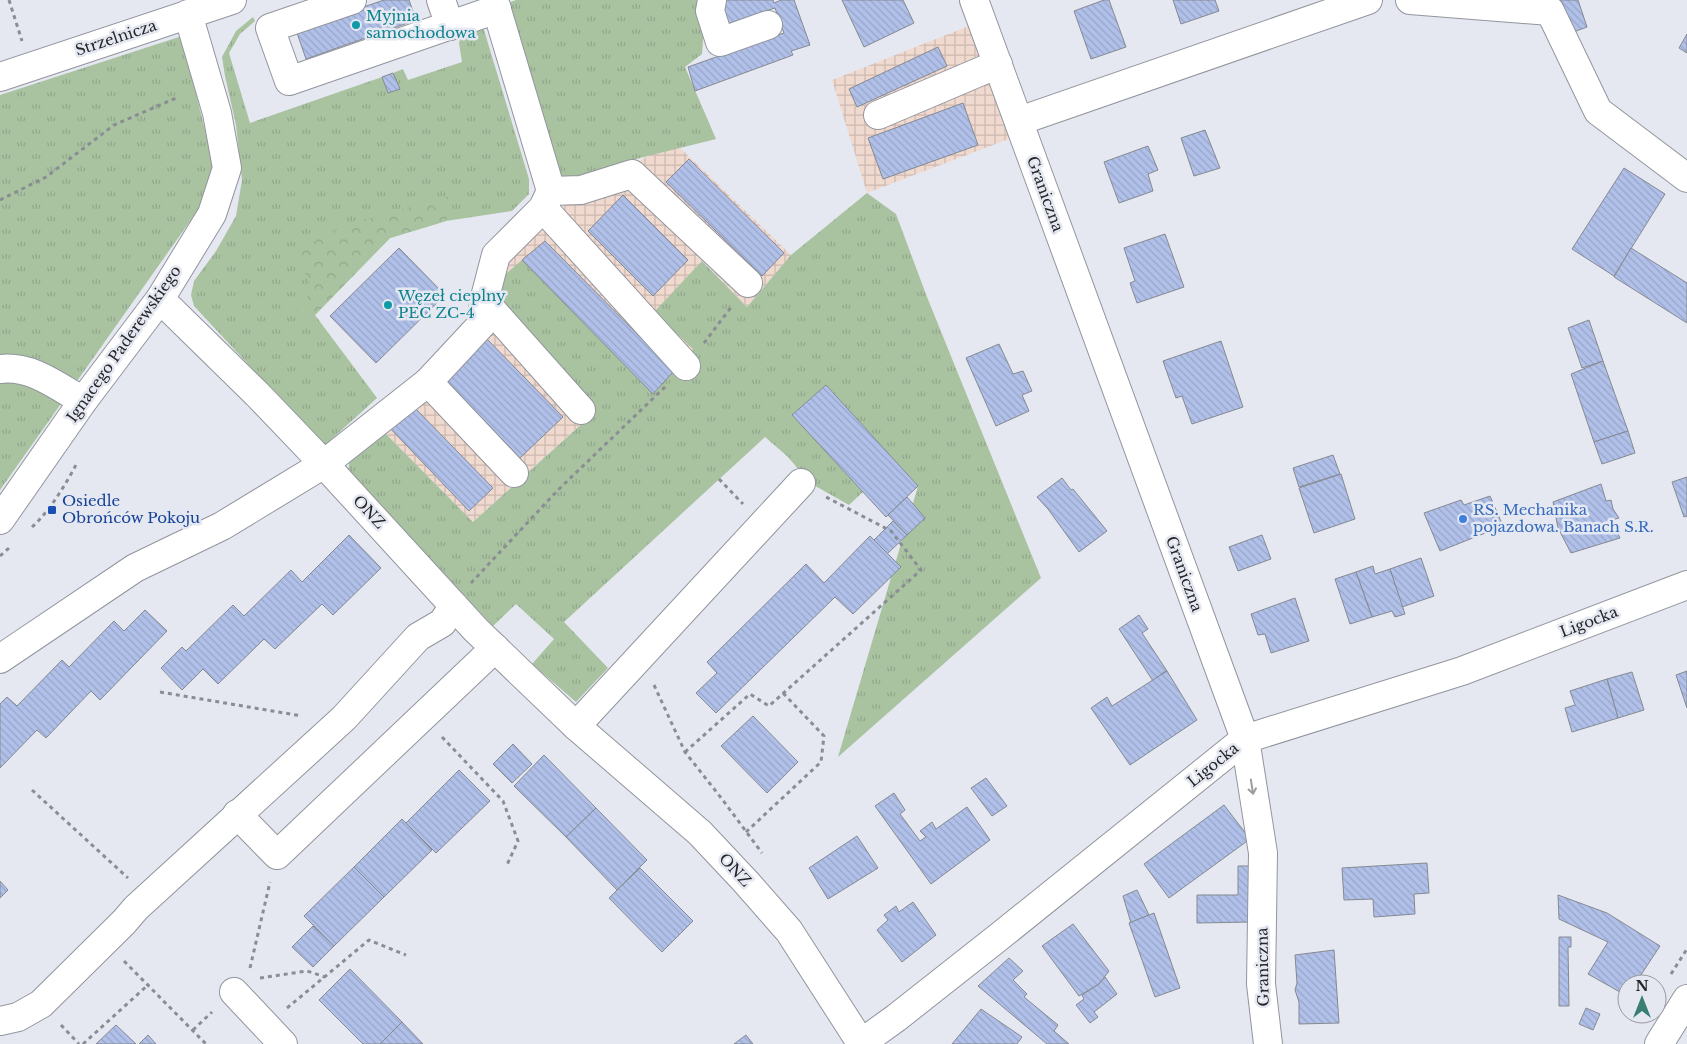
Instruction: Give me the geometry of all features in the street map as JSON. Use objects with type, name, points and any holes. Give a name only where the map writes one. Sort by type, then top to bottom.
[{"type":"street","name":"Strzelnicza","points":[[0,77],[232,0]]},
{"type":"street","points":[[352,0],[270,28],[289,81],[450,26],[495,5],[547,200],[686,366]]},
{"type":"street","points":[[441,0],[450,26]]},
{"type":"street","points":[[712,0],[710,10],[720,42],[768,25]]},
{"type":"street","name":"Graniczna","points":[[974,0],[1245,739],[1263,854],[1261,984],[1268,1044]]},
{"type":"street","points":[[1019,121],[1368,0]]},
{"type":"street","points":[[1410,0],[1550,10],[1598,111],[1687,178]]},
{"type":"street","name":"Ignacego Paderewskiego","points":[[0,520],[83,401],[160,299],[212,214],[227,168],[217,113],[188,14]]},
{"type":"street","points":[[878,115],[998,64]]},
{"type":"street","points":[[0,659],[135,568],[222,526],[324,464],[428,382],[482,324],[484,301],[496,255],[547,200],[632,174],[748,283]]},
{"type":"street","name":"ONZ","points":[[160,299],[258,394],[476,630],[576,726],[700,833],[789,931],[861,1044]]},
{"type":"street","points":[[484,301],[581,410]]},
{"type":"street","points":[[0,369],[13,367],[35,373],[83,401]]},
{"type":"street","points":[[428,382],[514,474]]},
{"type":"street","points":[[576,726],[800,483]]},
{"type":"street","name":"Ligocka","points":[[861,1044],[986,948],[1245,739],[1462,671],[1687,585]]},
{"type":"street","points":[[0,1021],[18,1017],[42,1004],[136,908],[344,718],[418,637],[442,623],[454,606]]},
{"type":"street","points":[[237,814],[277,855],[495,648]]},
{"type":"street","points":[[240,986],[283,1044]]},
{"type":"street","points":[[1659,1044],[1687,999]]},
{"type":"path","points":[[0,200],[46,177],[114,125],[176,98]]},
{"type":"path","points":[[454,606],[472,582],[558,490],[686,366],[748,283]]},
{"type":"path","points":[[40,520],[71,475]]},
{"type":"path","points":[[719,479],[762,525]]},
{"type":"path","points":[[685,752],[750,694],[769,706],[921,570],[891,531],[800,483]]},
{"type":"path","points":[[640,657],[685,752],[763,856]]},
{"type":"path","points":[[160,692],[306,716]]},
{"type":"path","points":[[746,832],[821,762],[824,736],[783,692]]},
{"type":"path","points":[[422,716],[503,801],[518,841],[506,866]]},
{"type":"path","points":[[32,790],[134,883]]},
{"type":"path","points":[[240,986],[277,855]]},
{"type":"path","points":[[280,1014],[369,940],[406,955]]},
{"type":"path","points":[[193,1030],[240,986],[307,971],[324,977]]},
{"type":"path","points":[[83,1044],[149,984],[206,1044]]},
{"type":"shaded area","points":[[979,22],[1019,135],[867,193],[832,80]]},
{"type":"shaded area","points":[[673,141],[791,255],[747,307],[703,261],[693,349],[674,371],[653,394],[624,385],[473,522],[381,429],[437,377],[500,263],[562,207]]},
{"type":"green space","points":[[516,0],[706,0],[702,54],[685,67],[716,139],[636,159],[580,182],[560,178],[505,4]]},
{"type":"green space","points":[[253,17],[255,21],[240,34],[229,53],[250,123],[382,77],[388,93],[399,89],[393,73],[403,69],[408,80],[462,62],[459,43],[461,35],[477,29],[484,30],[529,179],[529,194],[512,211],[446,221],[390,238],[315,315],[377,398],[324,446],[194,306],[191,295],[194,281],[216,251],[236,216],[242,180],[236,125],[222,57],[236,31]]},
{"type":"green space","points":[[182,36],[214,167],[200,207],[0,490],[0,95]]},
{"type":"green space","points":[[867,193],[896,214],[927,297],[1041,578],[838,757],[918,486],[826,385],[792,415],[863,492],[849,505],[810,483],[788,457],[765,437],[564,622],[608,668],[576,702],[532,664],[554,639],[516,604],[493,626],[348,471],[350,458],[383,431],[473,522],[596,411],[500,309],[500,279],[522,260],[653,394],[693,349],[654,312],[702,261],[747,307],[791,255]]},
{"type":"green space","points":[[454,195],[446,221],[390,238],[315,315],[293,317],[312,290],[297,252],[330,232],[367,219]]},
{"type":"building","name":"Myjnia samochodowa","points":[[384,0],[409,0],[416,20],[306,59],[296,30]]},
{"type":"building","points":[[724,0],[773,0],[774,3],[781,0],[794,0],[810,45],[791,51],[793,55],[695,91],[688,67],[784,33],[775,8],[727,24],[718,2]]},
{"type":"building","points":[[842,0],[903,0],[914,23],[864,47]]},
{"type":"building","points":[[1109,0],[1126,47],[1091,59],[1074,11]]},
{"type":"building","points":[[1173,0],[1215,0],[1219,11],[1181,24]]},
{"type":"building","points":[[1556,0],[1578,0],[1587,27],[1568,34]]},
{"type":"building","points":[[1687,34],[1687,53],[1679,48]]},
{"type":"building","points":[[938,47],[947,66],[857,107],[849,89]]},
{"type":"building","points":[[393,73],[400,89],[388,93],[382,77]]},
{"type":"building","points":[[963,103],[978,145],[883,179],[868,138]]},
{"type":"building","points":[[1205,130],[1220,168],[1194,176],[1181,138]]},
{"type":"building","points":[[1148,146],[1158,170],[1148,174],[1153,191],[1119,203],[1104,162]]},
{"type":"building","points":[[689,159],[784,253],[762,276],[666,182]]},
{"type":"building","points":[[1624,168],[1665,194],[1614,276],[1572,249]]},
{"type":"building","points":[[623,195],[688,260],[653,296],[588,231]]},
{"type":"building","points":[[1165,234],[1184,287],[1137,303],[1130,283],[1135,281],[1124,248]]},
{"type":"building","points":[[545,241],[674,371],[653,394],[522,260]]},
{"type":"building","name":"Węzeł cieplny PEC ZC-4","points":[[399,248],[445,295],[376,363],[330,316]]},
{"type":"building","points":[[1631,248],[1687,283],[1687,323],[1614,277]]},
{"type":"building","points":[[1589,320],[1603,361],[1582,368],[1568,328]]},
{"type":"building","points":[[484,336],[563,417],[520,458],[442,376]]},
{"type":"building","points":[[1221,341],[1243,407],[1192,424],[1182,396],[1176,398],[1163,361]]},
{"type":"building","points":[[999,344],[1013,374],[1023,371],[1032,391],[1022,395],[1029,411],[996,426],[966,358]]},
{"type":"building","points":[[1603,361],[1628,431],[1594,442],[1571,374]]},
{"type":"building","points":[[826,385],[918,486],[886,517],[792,415]]},
{"type":"building","points":[[410,403],[493,488],[469,511],[387,425]]},
{"type":"building","points":[[1628,431],[1635,453],[1602,464],[1594,442]]},
{"type":"building","points":[[1333,455],[1340,474],[1299,487],[1293,468]]},
{"type":"building","points":[[1341,474],[1355,519],[1314,533],[1299,488]]},
{"type":"building","points":[[1687,477],[1687,516],[1684,517],[1672,482]]},
{"type":"building","points":[[1062,478],[1107,531],[1079,552],[1037,497]]},
{"type":"building","points":[[1601,484],[1606,501],[1611,500],[1613,509],[1619,518],[1612,520],[1620,538],[1571,553],[1558,528],[1553,502]]},
{"type":"building","name":"RS. Mechanika pojazdowa. Banach S.R.","points":[[1490,496],[1503,526],[1440,551],[1424,513],[1461,500],[1464,505]]},
{"type":"building","points":[[907,497],[925,518],[907,535],[888,515]]},
{"type":"building","points":[[893,521],[907,535],[887,554],[874,540]]},
{"type":"building","points":[[349,535],[381,568],[333,615],[322,604],[275,649],[264,639],[218,684],[203,669],[182,690],[161,668],[182,647],[186,651],[233,605],[244,616],[291,570],[302,582]]},
{"type":"building","points":[[1262,535],[1271,559],[1238,571],[1229,547]]},
{"type":"building","points":[[870,536],[901,567],[853,614],[835,597],[716,713],[696,693],[717,673],[707,662],[806,564],[824,583]]},
{"type":"building","points":[[1421,558],[1434,596],[1402,607],[1390,569]]},
{"type":"building","points":[[1373,566],[1375,574],[1390,569],[1405,614],[1395,617],[1392,611],[1372,617],[1356,572]]},
{"type":"building","points":[[1356,572],[1372,617],[1350,624],[1335,579]]},
{"type":"building","points":[[1295,598],[1309,641],[1271,653],[1265,634],[1258,635],[1251,614]]},
{"type":"building","points":[[145,610],[167,631],[100,700],[91,691],[46,738],[37,730],[0,768],[0,704],[7,697],[17,706],[62,660],[69,667],[114,621],[124,631]]},
{"type":"building","points":[[1139,615],[1148,629],[1142,633],[1167,671],[1153,681],[1119,629]]},
{"type":"building","points":[[1167,671],[1197,720],[1130,765],[1091,708],[1107,697],[1112,706]]},
{"type":"building","points":[[1687,671],[1687,708],[1676,675]]},
{"type":"building","points":[[1632,672],[1644,710],[1618,718],[1607,679]]},
{"type":"building","points":[[1607,679],[1618,718],[1572,732],[1565,708],[1575,705],[1570,691]]},
{"type":"building","points":[[753,716],[798,762],[767,793],[721,746]]},
{"type":"building","points":[[513,744],[532,764],[512,783],[493,764]]},
{"type":"building","points":[[544,755],[596,808],[566,837],[514,786]]},
{"type":"building","points":[[459,770],[490,801],[436,853],[406,823]]},
{"type":"building","points":[[986,778],[1007,806],[992,816],[971,788]]},
{"type":"building","points":[[894,793],[905,810],[900,814],[920,841],[926,837],[920,831],[932,822],[936,829],[967,807],[990,840],[931,884],[875,806]]},
{"type":"building","points":[[1224,805],[1250,839],[1169,898],[1144,864]]},
{"type":"building","points":[[596,808],[647,860],[617,890],[566,837]]},
{"type":"building","points":[[402,819],[432,850],[384,897],[354,867]]},
{"type":"building","points":[[857,836],[878,868],[828,899],[809,868]]},
{"type":"building","points":[[1427,863],[1429,893],[1414,894],[1415,914],[1374,917],[1373,899],[1344,900],[1342,868]]},
{"type":"building","points":[[1238,866],[1250,866],[1251,922],[1197,923],[1197,895],[1238,895]]},
{"type":"building","points":[[354,867],[384,897],[334,946],[304,916]]},
{"type":"building","points":[[640,868],[693,921],[662,952],[609,898]]},
{"type":"building","points":[[0,881],[8,890],[0,898]]},
{"type":"building","points":[[1137,890],[1149,915],[1131,923],[1123,896]]},
{"type":"building","points":[[1558,895],[1607,913],[1660,946],[1642,974],[1617,974],[1617,990],[1588,974],[1608,942],[1559,919]]},
{"type":"building","points":[[913,902],[936,935],[902,962],[877,930],[888,920],[884,915],[896,906],[899,912]]},
{"type":"building","points":[[1154,913],[1180,988],[1155,997],[1129,923]]},
{"type":"building","points":[[1073,924],[1109,971],[1099,984],[1079,996],[1042,946]]},
{"type":"building","points":[[313,926],[334,946],[313,967],[292,947]]},
{"type":"building","points":[[1559,937],[1571,937],[1571,947],[1568,947],[1569,1006],[1559,1006]]},
{"type":"building","points":[[1334,950],[1339,1023],[1299,1024],[1299,1002],[1295,990],[1297,983],[1295,955]]},
{"type":"building","points":[[1009,958],[1023,971],[1013,980],[1027,994],[1024,997],[1058,1025],[1054,1031],[1069,1044],[1047,1044],[978,986]]},
{"type":"building","points":[[350,969],[402,1022],[380,1044],[363,1044],[319,1000]]},
{"type":"building","points":[[1105,977],[1117,994],[1094,1012],[1098,1017],[1090,1023],[1076,1005],[1084,999],[1082,995],[1099,984]]},
{"type":"building","points":[[1586,1008],[1600,1014],[1593,1030],[1579,1024]]},
{"type":"building","points":[[981,1009],[1022,1037],[1017,1044],[952,1044]]},
{"type":"building","points":[[402,1022],[423,1044],[380,1044]]},
{"type":"building","points":[[116,1025],[136,1044],[96,1044]]},
{"type":"building","points":[[148,1035],[156,1044],[139,1044]]},
{"type":"building","points":[[746,1035],[753,1044],[734,1044]]},
{"type":"place","name":"Myjnia samochodowa","points":[[356,25]]},
{"type":"place","name":"Węzeł cieplny PEC ZC-4","points":[[388,305]]},
{"type":"place","name":"Osiedle Obrońców Pokoju","points":[[52,510]]},
{"type":"place","name":"RS. Mechanika pojazdowa. Banach S.R.","points":[[1463,519]]}]
